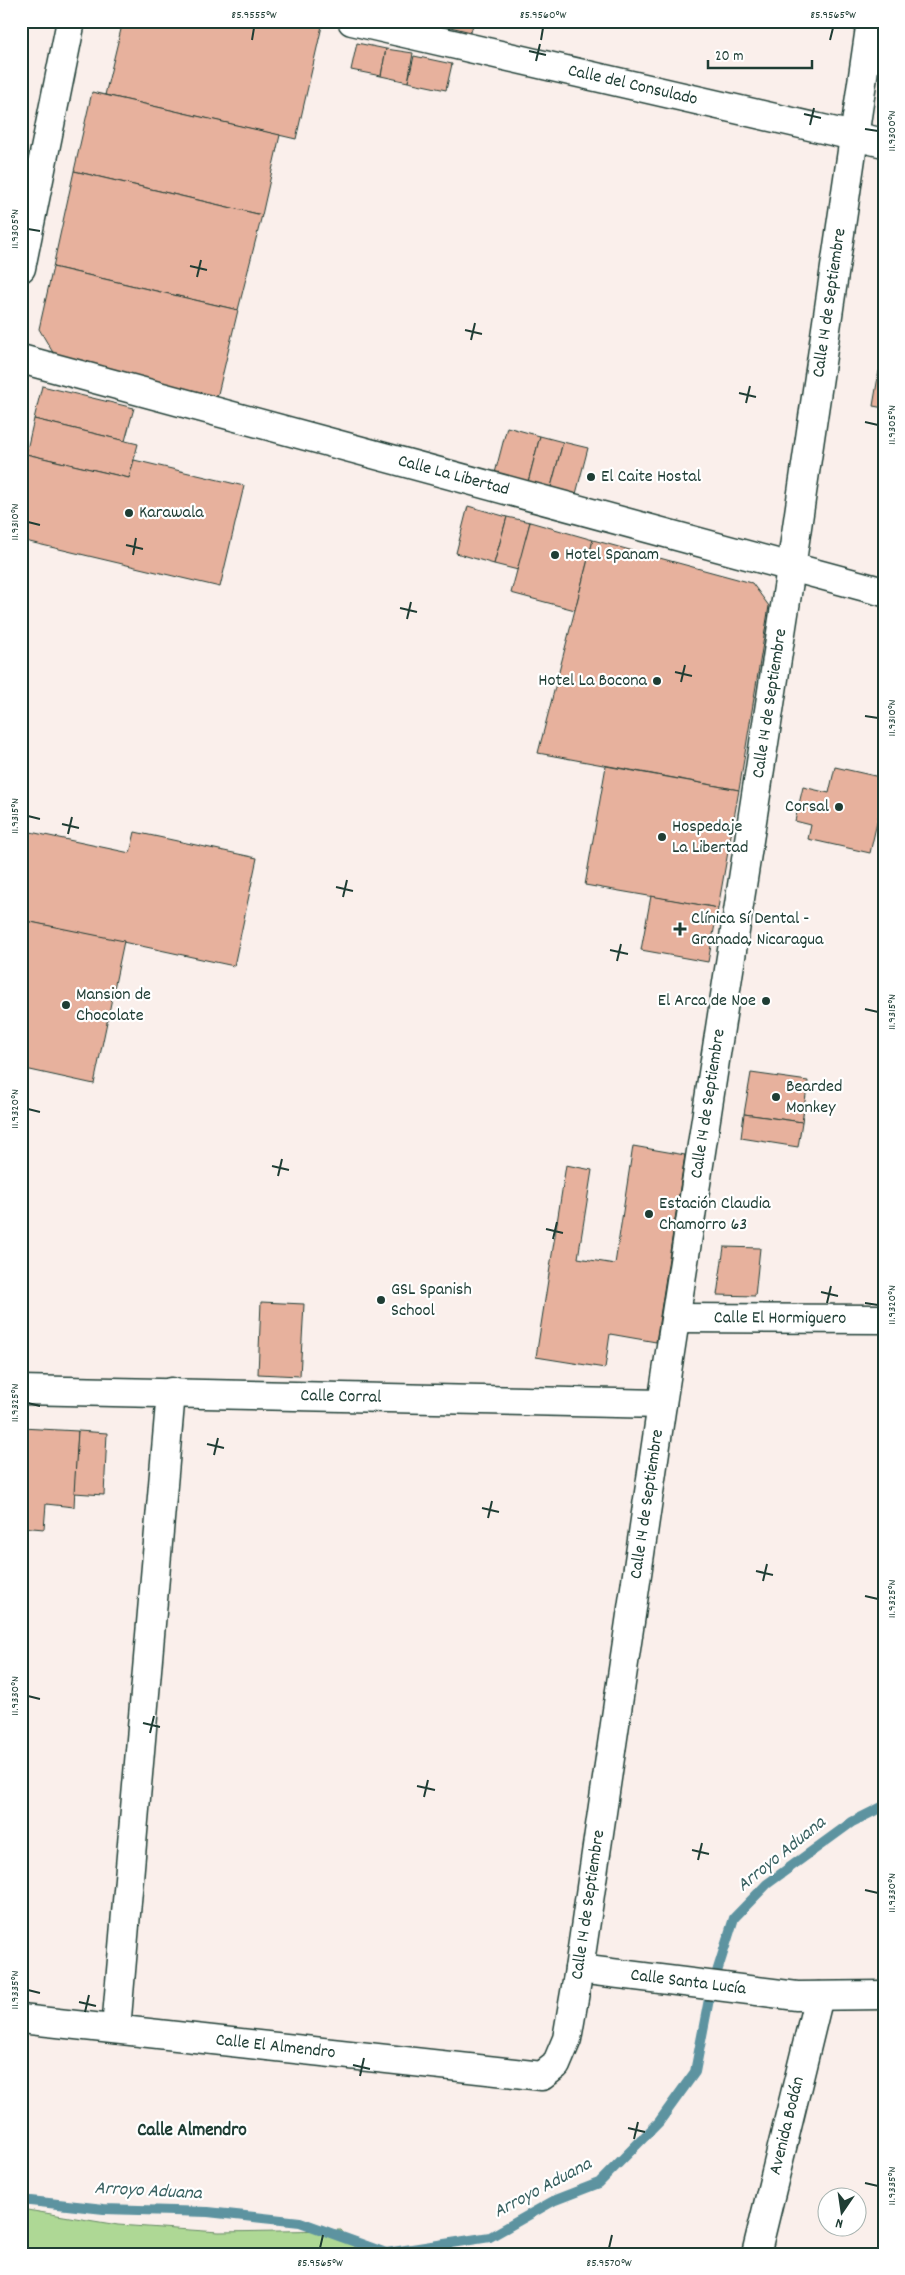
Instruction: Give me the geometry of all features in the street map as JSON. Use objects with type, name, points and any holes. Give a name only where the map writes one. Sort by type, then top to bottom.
[{"type":"street","points":[[21,268],[71,21]]},
{"type":"street","name":"Calle del Consulado","points":[[352,21],[884,143]]},
{"type":"street","name":"Calle 14 de Septiembre","points":[[556,2065],[567,2039],[579,1968],[662,1404],[792,568],[870,21]]},
{"type":"street","name":"Calle La Libertad","points":[[21,359],[884,592]]},
{"type":"street","name":"Calle El Hormiguero","points":[[676,1318],[884,1319]]},
{"type":"street","name":"Calle Corral","points":[[21,1390],[662,1404]]},
{"type":"street","points":[[116,2028],[171,1392]]},
{"type":"street","name":"Calle Santa Lucía","points":[[579,1968],[808,1996],[884,1995]]},
{"type":"street","name":"Avenida Bodán","points":[[756,2254],[808,1996]]},
{"type":"street","name":"Calle El Almendro","points":[[21,2019],[542,2076],[556,2065]]},
{"type":"green space","points":[[21,2209],[118,2225],[219,2232],[341,2230],[360,2254],[21,2254]]},
{"type":"building","points":[[123,21],[302,21],[322,26],[296,139],[105,95]]},
{"type":"building","points":[[426,21],[474,21],[471,32]]},
{"type":"building","points":[[357,43],[386,49],[381,76],[351,70]]},
{"type":"building","points":[[386,49],[413,53],[408,82],[381,76]]},
{"type":"building","points":[[414,56],[452,64],[446,90],[408,82]]},
{"type":"building","points":[[92,92],[280,135],[262,215],[74,171]]},
{"type":"building","points":[[74,171],[262,215],[238,310],[53,267]]},
{"type":"building","points":[[53,267],[238,310],[217,398],[58,361],[39,329]]},
{"type":"building","points":[[879,371],[884,372],[884,408],[873,406]]},
{"type":"building","points":[[42,386],[134,408],[125,441],[34,419]]},
{"type":"building","points":[[34,419],[138,444],[129,478],[26,454]]},
{"type":"building","points":[[507,427],[540,436],[528,482],[495,473]]},
{"type":"building","points":[[540,436],[563,442],[551,487],[528,482]]},
{"type":"building","points":[[563,442],[588,448],[576,494],[551,487]]},
{"type":"building","name":"Karawala","points":[[26,454],[129,478],[134,460],[244,486],[220,587],[21,540],[21,476]]},
{"type":"building","points":[[468,506],[507,517],[494,564],[456,553]]},
{"type":"building","points":[[507,517],[530,522],[518,570],[494,564]]},
{"type":"building","name":"Hotel Spanam","points":[[530,522],[593,540],[575,610],[511,593]]},
{"type":"building","name":"Hotel La Bocona","points":[[593,540],[752,583],[769,606],[739,790],[538,753]]},
{"type":"building","name":"Hospedaje La Libertad","points":[[606,766],[739,790],[718,908],[585,885]]},
{"type":"building","name":"Corsal","points":[[835,767],[884,778],[884,792],[870,853],[808,839],[811,825],[795,821],[803,787],[829,793]]},
{"type":"building","points":[[21,830],[130,853],[135,832],[257,858],[234,966],[21,920]]},
{"type":"building","name":"Clínica Sí Dental - Granada, Nicaragua","points":[[651,896],[718,908],[708,962],[641,950]]},
{"type":"building","name":"Mansion de Chocolate","points":[[21,920],[124,941],[94,1084],[21,1068]]},
{"type":"building","name":"Bearded Monkey","points":[[751,1073],[808,1081],[802,1122],[744,1114]]},
{"type":"building","points":[[744,1114],[802,1122],[798,1147],[741,1138]]},
{"type":"building","name":"Estación Claudia Chamorro 63","points":[[633,1146],[685,1155],[656,1342],[610,1334],[605,1368],[536,1357],[566,1165],[592,1170],[578,1258],[615,1264]]},
{"type":"building","points":[[724,1247],[760,1248],[755,1296],[717,1295]]},
{"type":"building","points":[[261,1302],[304,1304],[300,1376],[258,1374]]},
{"type":"building","points":[[21,1428],[78,1431],[74,1507],[46,1504],[44,1529],[21,1527]]},
{"type":"building","points":[[78,1431],[107,1433],[104,1495],[74,1493]]},
{"type":"waterway","name":"Arroyo Aduana","points":[[21,2200],[104,2209],[208,2212],[300,2222],[386,2253],[490,2237],[555,2200],[599,2183],[659,2122],[695,2072],[710,1994],[734,1918],[767,1884],[852,1822],[884,1806]]},
{"type":"place","name":"El Caite Hostal","points":[[591,477]]},
{"type":"place","name":"Karawala","points":[[129,513]]},
{"type":"place","name":"Hotel Spanam","points":[[555,555]]},
{"type":"place","name":"Hotel La Bocona","points":[[657,681]]},
{"type":"place","name":"Corsal","points":[[839,807]]},
{"type":"place","name":"Hospedaje La Libertad","points":[[662,837]]},
{"type":"place","name":"Clínica Sí Dental - Granada, Nicaragua","points":[[680,929]]},
{"type":"place","name":"El Arca de Noe","points":[[766,1001]]},
{"type":"place","name":"Mansion de Chocolate","points":[[66,1005]]},
{"type":"place","name":"Bearded Monkey","points":[[776,1097]]},
{"type":"place","name":"Estación Claudia Chamorro 63","points":[[649,1214]]},
{"type":"place","name":"GSL Spanish School","points":[[381,1300]]},
{"type":"district","name":"Calle Almendro","points":[[192,2131]]}]
